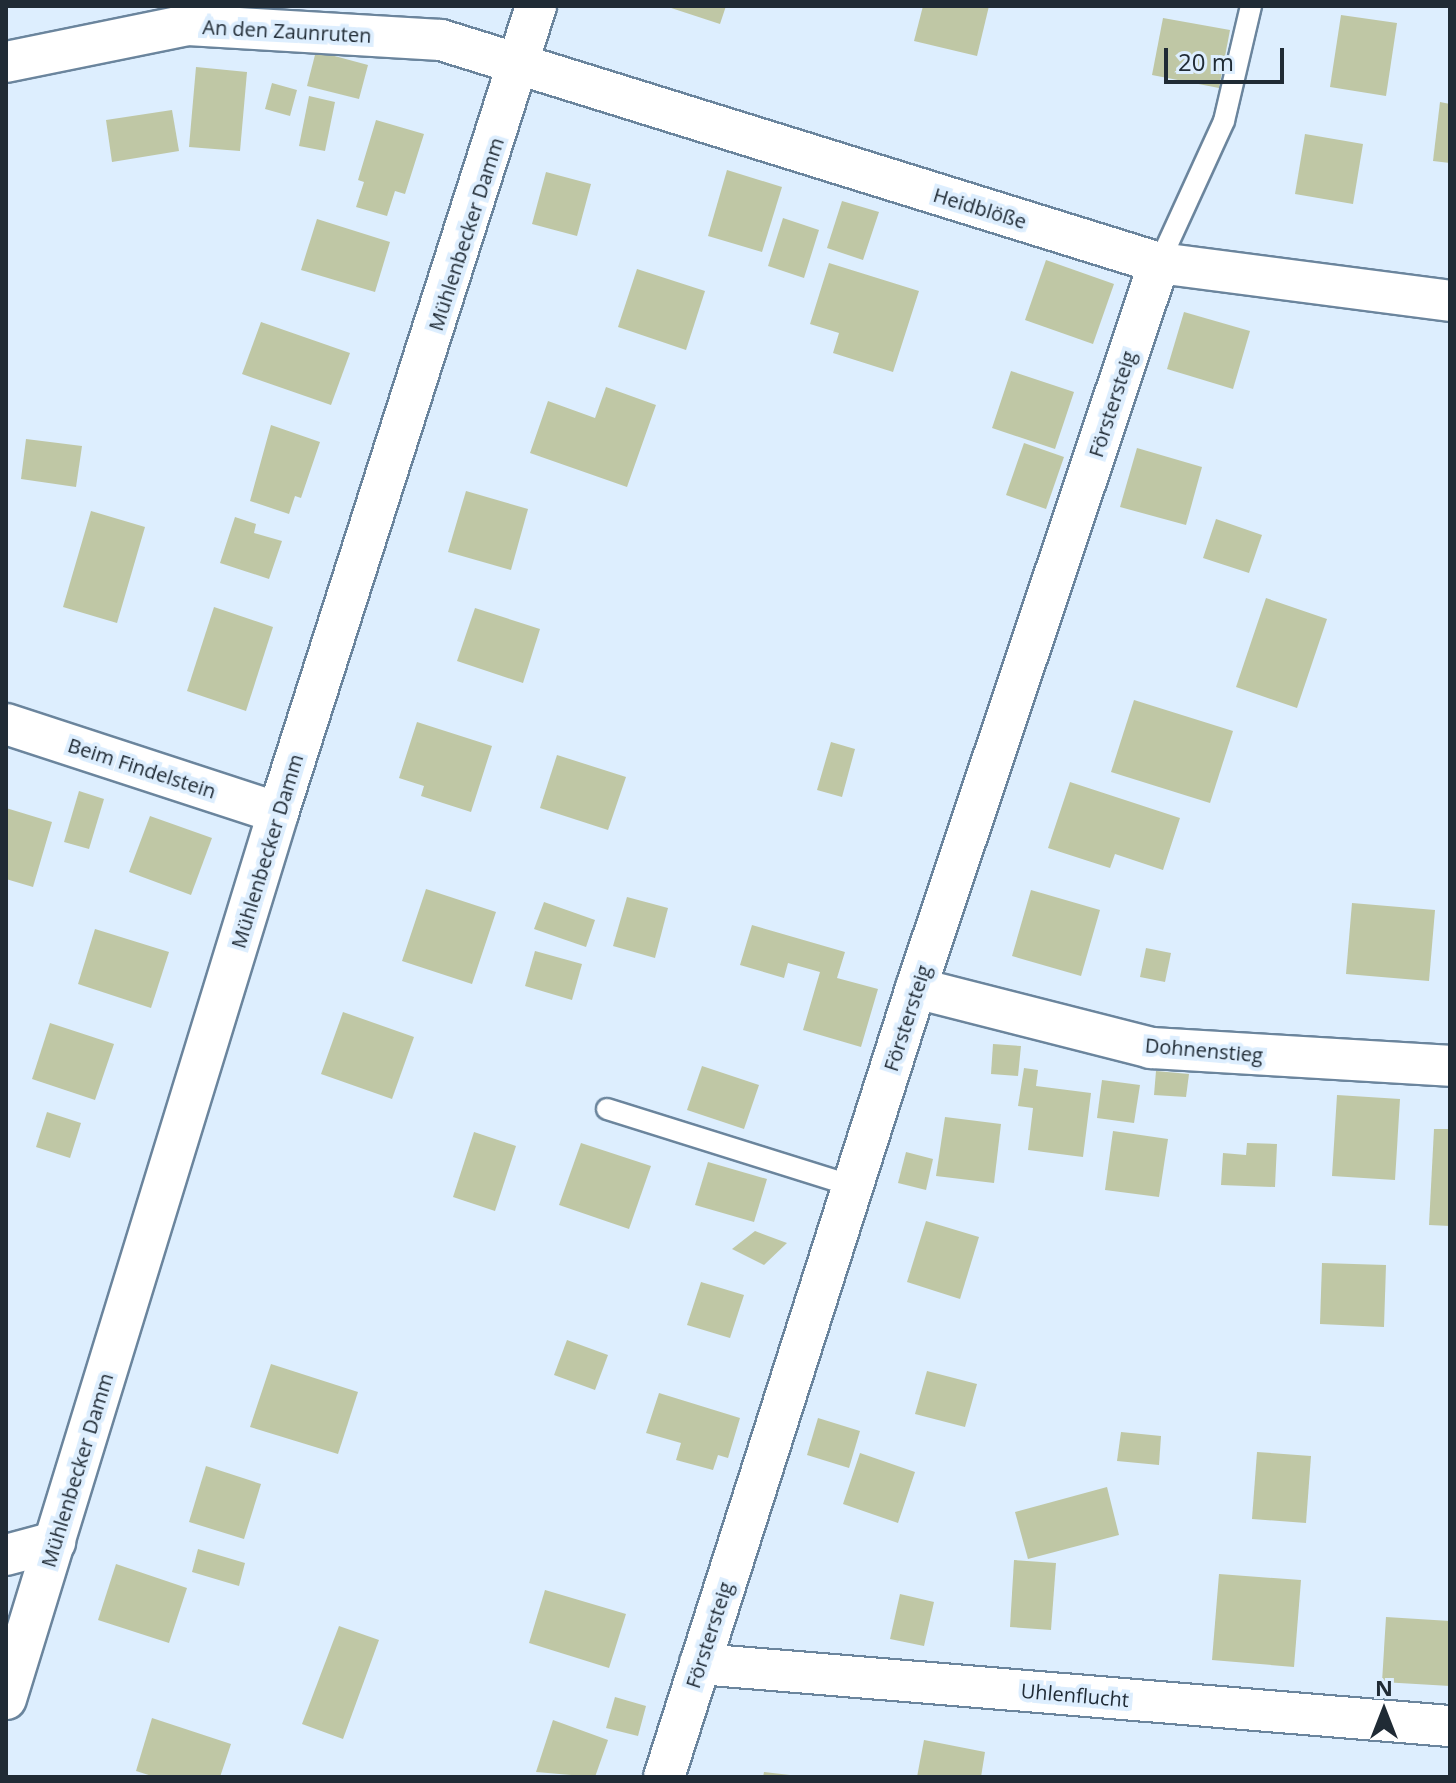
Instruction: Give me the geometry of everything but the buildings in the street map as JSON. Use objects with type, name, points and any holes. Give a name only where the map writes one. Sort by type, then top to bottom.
[{"type":"street","name":"Mühlenbecker Damm","points":[[6,1699],[278,813],[521,64],[536,6]]},
{"type":"street","name":"An den Zaunruten","points":[[6,62],[188,25],[441,40],[521,64]]},
{"type":"street","name":"Heidblöße","points":[[521,64],[1159,263],[1450,301]]},
{"type":"street","name":"Förstersteig","points":[[664,1777],[916,988],[1159,263]]},
{"type":"street","name":"Beim Findelstein","points":[[6,724],[278,813]]},
{"type":"street","name":"Dohnenstieg","points":[[916,988],[1151,1048],[1450,1066]]},
{"type":"street","points":[[6,1555],[55,1542]]},
{"type":"street","name":"Uhlenflucht","points":[[700,1664],[1450,1726]]},
{"type":"lane","points":[[1159,263],[1224,121],[1251,6]]},
{"type":"lane","points":[[607,1109],[853,1186]]}]
